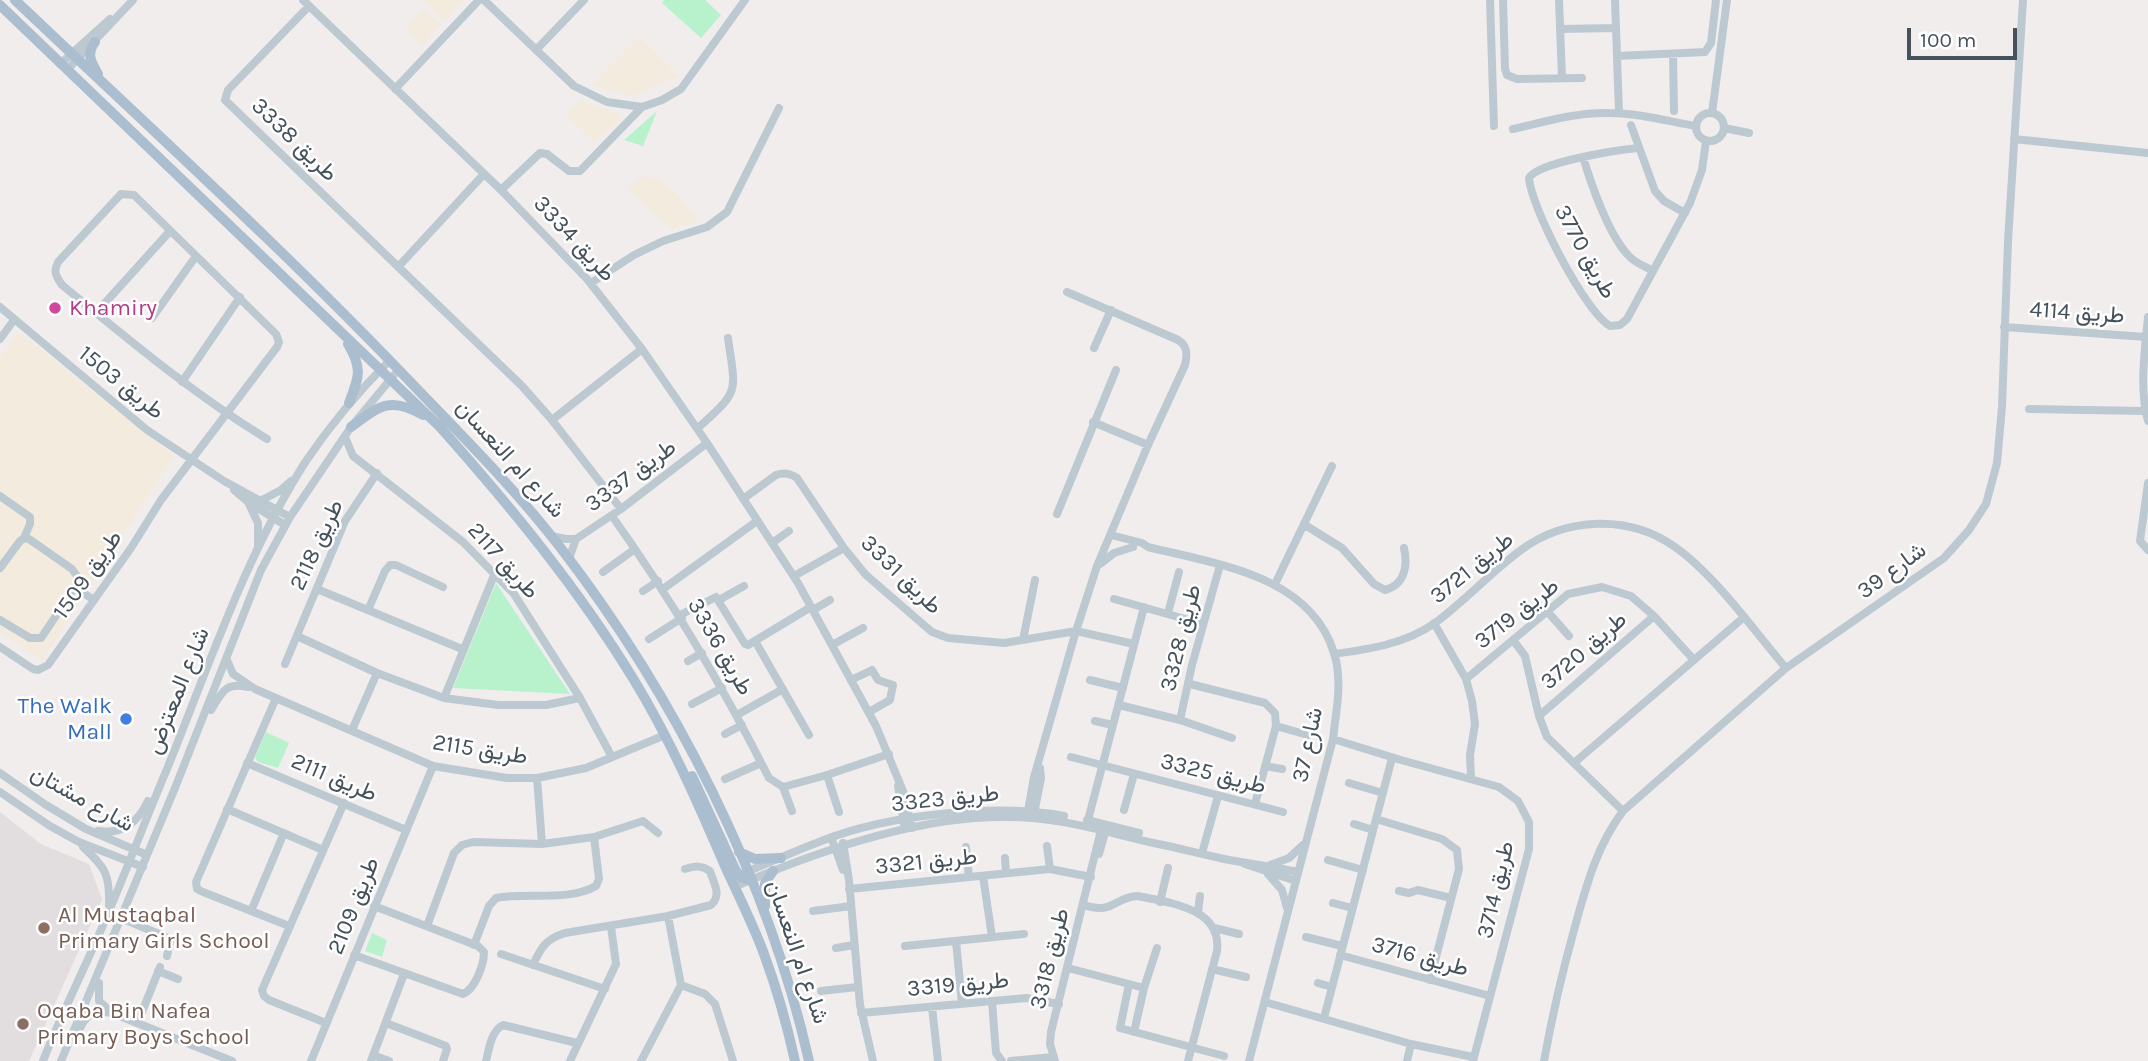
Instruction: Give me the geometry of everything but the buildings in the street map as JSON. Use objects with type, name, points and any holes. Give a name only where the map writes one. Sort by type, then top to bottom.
[{"type":"main road","points":[[3,0],[69,61]]},
{"type":"main road","name":"شارع ام النعسان","points":[[15,0],[69,61],[440,427],[507,502],[555,563],[597,621],[635,682],[740,879],[765,916],[800,1017],[809,1061]]},
{"type":"main road","name":"شارع ام النعسان","points":[[0,5],[69,61],[102,82],[390,360],[514,491],[569,559],[647,671],[716,801],[739,852],[740,879],[787,1022],[795,1061]]},
{"type":"main road","points":[[95,42],[90,49],[90,58],[102,82]]},
{"type":"main road","points":[[339,330],[358,363],[359,377],[349,403]]},
{"type":"main road","points":[[348,432],[382,406],[400,404],[422,414],[440,427]]},
{"type":"main road","points":[[739,852],[755,859],[781,858]]},
{"type":"main road","points":[[765,916],[764,888],[766,878],[773,871]]},
{"type":"street","points":[[395,89],[482,0],[574,86],[607,102],[642,107]]},
{"type":"street","points":[[536,50],[584,0]]},
{"type":"street","points":[[501,190],[540,153],[547,154],[569,171],[580,171],[642,107],[681,89],[745,0]]},
{"type":"street","points":[[1490,0],[1494,126]]},
{"type":"street","points":[[1503,0],[1507,75],[1517,79],[1582,78]]},
{"type":"street","points":[[1559,0],[1562,78]]},
{"type":"street","points":[[1615,0],[1619,113]]},
{"type":"street","points":[[1617,56],[1702,53],[1709,48],[1716,0]]},
{"type":"street","points":[[1712,113],[1727,0]]},
{"type":"street","name":"شارع 39","points":[[1544,1061],[1560,981],[1592,866],[1607,831],[1623,811],[1786,668],[1944,558],[1969,530],[1986,503],[1997,463],[2023,0]]},
{"type":"street","points":[[69,61],[131,2]]},
{"type":"street","points":[[69,61],[95,42],[131,2]]},
{"type":"street","name":"طريق 3334","points":[[306,3],[501,190],[591,283],[642,349],[698,428],[794,576],[869,712],[888,754],[908,824]]},
{"type":"street","name":"طريق 3338","points":[[306,3],[228,90],[225,100],[511,375],[552,420],[621,509]]},
{"type":"street","points":[[1560,29],[1616,28]]},
{"type":"street","points":[[1673,54],[1674,111]]},
{"type":"street","points":[[591,283],[634,255],[663,241],[707,227],[727,212],[779,108]]},
{"type":"street","points":[[1513,129],[1591,114],[1619,113],[1695,126]]},
{"type":"street","points":[[1712,113],[1720,117],[1724,128],[1718,139],[1706,141],[1699,137],[1695,126],[1700,116],[1712,113]]},
{"type":"street","points":[[1631,125],[1657,195],[1685,213]]},
{"type":"street","points":[[1724,128],[1749,133]]},
{"type":"street","points":[[2014,139],[2148,153]]},
{"type":"street","name":"طريق 3770","points":[[1638,148],[1583,157],[1536,171],[1530,175],[1529,181],[1549,233],[1575,281],[1601,320],[1617,327],[1627,319],[1685,213],[1699,181],[1706,141]]},
{"type":"street","name":"طريق 3770","points":[[1583,157],[1603,212],[1622,248],[1633,260],[1652,270]]},
{"type":"street","points":[[398,267],[484,174]]},
{"type":"street","points":[[181,382],[240,297],[134,195],[124,193],[118,196],[58,262],[54,270],[62,285],[181,382],[267,439]]},
{"type":"street","points":[[96,313],[170,231]]},
{"type":"street","points":[[152,318],[196,256]]},
{"type":"street","points":[[1031,815],[1041,778],[1039,765],[1097,566],[1185,365],[1186,350],[1181,341],[1067,292]]},
{"type":"street","name":"طريق 1509","points":[[0,647],[27,667],[38,670],[54,659],[161,500],[279,342],[276,334],[240,297]]},
{"type":"street","name":"طريق 1503","points":[[0,307],[147,430],[191,461],[278,510],[288,521]]},
{"type":"street","points":[[1094,348],[1111,310]]},
{"type":"street","name":"طريق 4114","points":[[2148,317],[2145,411],[2148,421]]},
{"type":"street","points":[[0,339],[14,320]]},
{"type":"street","name":"طريق 4114","points":[[2004,327],[2146,337]]},
{"type":"street","points":[[698,428],[732,395],[733,378],[728,338]]},
{"type":"street","points":[[552,420],[642,349]]},
{"type":"street","name":"شارع المعترض","points":[[43,1061],[64,1008],[109,912],[133,849],[274,518],[298,474],[349,403],[390,360]]},
{"type":"street","name":"شارع المعترض","points":[[61,1061],[199,729],[261,570],[288,521],[331,456],[400,370]]},
{"type":"street","points":[[1057,514],[1116,370]]},
{"type":"street","points":[[2029,409],[2145,411]]},
{"type":"street","points":[[1093,422],[1148,445]]},
{"type":"street","name":"طريق 2117","points":[[348,432],[354,456],[454,534],[514,594],[580,698],[612,757]]},
{"type":"street","name":"طريق 3337","points":[[551,536],[576,539],[621,509],[707,443]]},
{"type":"street","points":[[331,456],[354,456]]},
{"type":"street","points":[[1275,584],[1332,466]]},
{"type":"street","name":"طريق 2118","points":[[285,664],[345,522],[377,473]]},
{"type":"street","name":"طريق 3331","points":[[743,499],[776,475],[787,473],[797,478],[844,548],[866,575],[932,632],[965,641],[1004,643],[1076,631]]},
{"type":"street","points":[[262,500],[281,490],[298,474]]},
{"type":"street","name":"طريق 1503","points":[[224,481],[248,502],[274,518],[288,521]]},
{"type":"street","points":[[2148,483],[2140,541],[2148,550]]},
{"type":"street","points":[[0,496],[30,517],[24,538],[0,568]]},
{"type":"street","points":[[248,502],[258,523],[258,551]]},
{"type":"street","name":"طريق 3336","points":[[611,516],[681,617],[737,715],[769,778],[783,787]]},
{"type":"street","name":"طريق 3336","points":[[643,592],[660,585],[757,522]]},
{"type":"street","name":"طريق 3721","points":[[1334,654],[1378,648],[1409,636],[1434,623],[1522,549],[1565,527],[1597,523],[1640,528],[1675,546],[1709,578],[1786,668]]},
{"type":"street","points":[[1305,525],[1342,548],[1374,584],[1385,590],[1395,586],[1404,573],[1407,563],[1404,548]]},
{"type":"street","points":[[772,543],[789,531]]},
{"type":"street","points":[[0,620],[30,638],[41,638],[80,580],[72,569],[24,538]]},
{"type":"street","name":"طريق 3337","points":[[569,559],[576,539]]},
{"type":"street","name":"شارع 37","points":[[1109,539],[1142,543],[1148,547]]},
{"type":"street","name":"شارع 37","points":[[1109,539],[1133,547],[1148,547],[1220,565],[1275,584],[1312,614],[1334,654],[1339,690],[1333,739],[1249,1061]]},
{"type":"street","points":[[1097,566],[1114,553],[1133,547]]},
{"type":"street","points":[[794,576],[844,548]]},
{"type":"street","points":[[603,572],[635,549]]},
{"type":"street","points":[[369,610],[390,565],[396,565],[443,587]]},
{"type":"street","name":"طريق 3328","points":[[1180,720],[1220,565]]},
{"type":"street","points":[[1168,613],[1179,572]]},
{"type":"street","points":[[444,698],[495,573]]},
{"type":"street","points":[[1023,640],[1035,580]]},
{"type":"street","points":[[719,600],[744,586]]},
{"type":"street","name":"طريق 3719","points":[[1466,679],[1568,594],[1602,587],[1632,596],[1694,660]]},
{"type":"street","points":[[76,588],[94,600]]},
{"type":"street","points":[[317,589],[462,649]]},
{"type":"street","points":[[649,639],[714,597],[719,600],[748,645],[830,600]]},
{"type":"street","points":[[1114,599],[1203,624]]},
{"type":"street","points":[[1088,820],[1144,607]]},
{"type":"street","points":[[1547,611],[1569,636]]},
{"type":"street","name":"طريق 3720","points":[[1539,716],[1654,616]]},
{"type":"street","points":[[1574,763],[1743,618]]},
{"type":"street","name":"طريق 3719","points":[[1434,623],[1466,679],[1475,714],[1470,755],[1471,778]]},
{"type":"street","points":[[832,645],[863,628]]},
{"type":"street","points":[[1076,631],[1134,644]]},
{"type":"street","points":[[297,636],[377,673],[444,698],[498,705],[546,705],[580,698]]},
{"type":"street","name":"طريق 3720","points":[[1513,640],[1525,656],[1539,716],[1548,737],[1623,811]]},
{"type":"street","points":[[755,641],[809,735]]},
{"type":"street","points":[[688,661],[702,653]]},
{"type":"street","name":"طريق 2115","points":[[227,660],[233,674],[255,689],[433,766],[507,778],[537,778],[586,768],[665,735]]},
{"type":"street","points":[[851,680],[870,670],[880,681],[893,685],[890,700],[869,712]]},
{"type":"street","points":[[352,730],[377,673]]},
{"type":"street","points":[[1090,680],[1123,688]]},
{"type":"street","points":[[1190,684],[1269,706],[1275,713],[1276,726],[1255,804]]},
{"type":"street","points":[[199,729],[227,688],[234,685],[255,689]]},
{"type":"street","points":[[692,704],[722,688]]},
{"type":"street","points":[[737,715],[783,689]]},
{"type":"street","points":[[276,698],[196,879],[196,886],[203,892],[289,926]]},
{"type":"street","points":[[1119,705],[1180,720],[1232,738]]},
{"type":"street","points":[[1095,721],[1113,725]]},
{"type":"street","name":"طريق 3336","points":[[725,734],[742,725]]},
{"type":"street","points":[[1276,726],[1308,735]]},
{"type":"street","name":"طريق 3714","points":[[1265,1002],[1473,1059],[1529,849],[1529,822],[1518,801],[1499,787],[1333,739]]},
{"type":"street","points":[[792,811],[783,787],[888,754]]},
{"type":"street","name":"طريق 3325","points":[[1071,757],[1283,812]]},
{"type":"street","points":[[1324,1018],[1392,758]]},
{"type":"street","name":"طريق 2111","points":[[247,762],[406,830]]},
{"type":"street","points":[[725,779],[761,763]]},
{"type":"street","name":"طريق 2109","points":[[311,1061],[433,766]]},
{"type":"street","points":[[1265,766],[1282,769]]},
{"type":"street","points":[[86,829],[109,832],[132,824],[166,772]]},
{"type":"street","name":"شارع مشتان","points":[[0,773],[46,806],[86,829],[147,855]]},
{"type":"street","name":"طريق 3325","points":[[1124,810],[1134,774]]},
{"type":"street","points":[[827,775],[839,812]]},
{"type":"street","points":[[537,778],[542,844]]},
{"type":"street","points":[[1349,783],[1383,793]]},
{"type":"street","name":"شارع مشتان","points":[[0,792],[79,842],[142,867]]},
{"type":"street","points":[[1202,853],[1218,796]]},
{"type":"street","points":[[326,1023],[269,1000],[262,993],[344,803]]},
{"type":"street","points":[[882,824],[903,804],[925,817]]},
{"type":"street","points":[[227,809],[323,850]]},
{"type":"street","name":"طريق 3323","points":[[740,879],[773,871],[925,817],[973,811],[1088,820],[1105,827]]},
{"type":"street","name":"طريق 3323","points":[[740,879],[831,837],[882,824],[1031,815],[1159,839],[1168,844],[1297,876]]},
{"type":"street","points":[[1376,819],[1442,839],[1457,850],[1459,869],[1430,980]]},
{"type":"street","points":[[427,926],[454,853],[462,845],[473,842],[542,844],[594,837],[643,821],[658,833]]},
{"type":"street","points":[[1354,824],[1373,830]]},
{"type":"street","name":"طريق 3318","points":[[1054,1059],[1050,1038],[1105,827]]},
{"type":"street","points":[[251,911],[284,834]]},
{"type":"street","points":[[841,834],[839,848],[849,889],[861,1013],[873,1061]]},
{"type":"street","points":[[474,944],[489,906],[496,898],[556,895],[596,886],[599,879],[594,837]]},
{"type":"street","points":[[831,837],[839,848]]},
{"type":"street","points":[[79,842],[96,857],[106,871],[109,882],[109,912]]},
{"type":"street","points":[[1287,913],[1282,890],[1267,869],[1289,858],[1305,843]]},
{"type":"street","points":[[1047,846],[1050,869]]},
{"type":"street","points":[[966,847],[969,877]]},
{"type":"street","name":"طريق 3321","points":[[1005,858],[1006,873]]},
{"type":"street","points":[[1328,860],[1363,870]]},
{"type":"street","points":[[533,965],[541,946],[550,938],[565,933],[668,916],[711,905],[718,894],[710,871],[702,866],[685,869]]},
{"type":"street","points":[[1160,902],[1168,868]]},
{"type":"street","name":"طريق 3321","points":[[849,889],[1050,869],[1091,877]]},
{"type":"street","points":[[983,876],[992,937]]},
{"type":"street","points":[[1399,891],[1409,893],[1418,890],[1451,898]]},
{"type":"street","points":[[1084,905],[1105,909],[1134,896],[1198,912],[1214,928],[1218,943],[1188,1061]]},
{"type":"street","points":[[1198,912],[1200,896]]},
{"type":"street","points":[[1333,903],[1352,908]]},
{"type":"street","points":[[354,955],[459,994],[467,993],[472,988],[484,956],[481,948],[374,906]]},
{"type":"street","points":[[813,911],[851,906]]},
{"type":"street","points":[[641,1061],[681,985],[668,916]]},
{"type":"street","points":[[121,918],[166,937],[170,941],[167,956]]},
{"type":"street","points":[[570,1061],[616,964],[611,926]]},
{"type":"street","points":[[1214,928],[1239,934]]},
{"type":"street","points":[[905,946],[1024,934]]},
{"type":"street","name":"طريق 3716","points":[[1307,937],[1430,980],[1490,996]]},
{"type":"street","points":[[956,941],[962,1004]]},
{"type":"street","points":[[836,948],[854,945]]},
{"type":"street","points":[[1134,1032],[1157,948]]},
{"type":"street","points":[[501,954],[605,989]]},
{"type":"street","points":[[106,955],[97,994],[99,1001],[112,1013]]},
{"type":"street","points":[[1068,968],[1144,988]]},
{"type":"street","points":[[138,1022],[159,969],[178,979]]},
{"type":"street","points":[[1212,969],[1247,977]]},
{"type":"street","points":[[388,1061],[372,1058],[404,974]]},
{"type":"street","points":[[1129,984],[1119,1027],[1224,1056]]},
{"type":"street","points":[[1318,984],[1332,987]]},
{"type":"street","points":[[681,985],[705,994],[715,1004],[733,1061]]},
{"type":"street","points":[[821,992],[858,987]]},
{"type":"street","name":"طريق 3319","points":[[861,1013],[1031,998],[1059,1004]]},
{"type":"street","points":[[992,1001],[996,1053],[1002,1061]]},
{"type":"street","points":[[932,1007],[938,1061]]},
{"type":"street","points":[[61,1061],[89,1014],[96,1011],[112,1013],[138,1022],[226,1060]]},
{"type":"street","points":[[386,1023],[445,1045],[447,1049],[443,1061]]},
{"type":"street","points":[[485,1061],[493,1034],[503,1025],[577,1043]]},
{"type":"street","points":[[1407,1061],[1411,1044]]},
{"type":"street","points":[[1011,1061],[1054,1059]]},
{"type":"shaded area","name":"Al Mustaqbal Primary Girls School","points":[[0,812],[41,844],[89,864],[102,899],[29,1061],[0,1061]]},
{"type":"green space","points":[[664,0],[705,0],[721,15],[701,38],[662,3]]},
{"type":"green space","points":[[657,111],[643,146],[624,140]]},
{"type":"green space","points":[[496,583],[570,694],[453,688]]},
{"type":"green space","points":[[266,732],[289,743],[278,768],[258,762],[255,757]]},
{"type":"green space","points":[[372,933],[387,940],[382,957],[365,951]]},
{"type":"sand","points":[[422,0],[465,0],[443,21]]},
{"type":"sand","points":[[424,9],[441,25],[422,46],[406,29]]},
{"type":"sand","points":[[639,37],[680,76],[631,96],[591,85]]},
{"type":"sand","points":[[581,100],[620,114],[620,120],[594,142],[566,115]]},
{"type":"sand","points":[[646,176],[662,181],[699,221],[672,229],[627,187]]},
{"type":"sand","points":[[19,332],[174,456],[42,661],[0,631],[0,357]]},
{"type":"place","name":"Khamiry","points":[[55,308]]},
{"type":"place","name":"The Walk Mall","points":[[126,719]]},
{"type":"place","name":"Al Mustaqbal Primary Girls School","points":[[44,928]]},
{"type":"place","name":"Oqaba Bin Nafea Primary Boys School","points":[[23,1024]]}]
